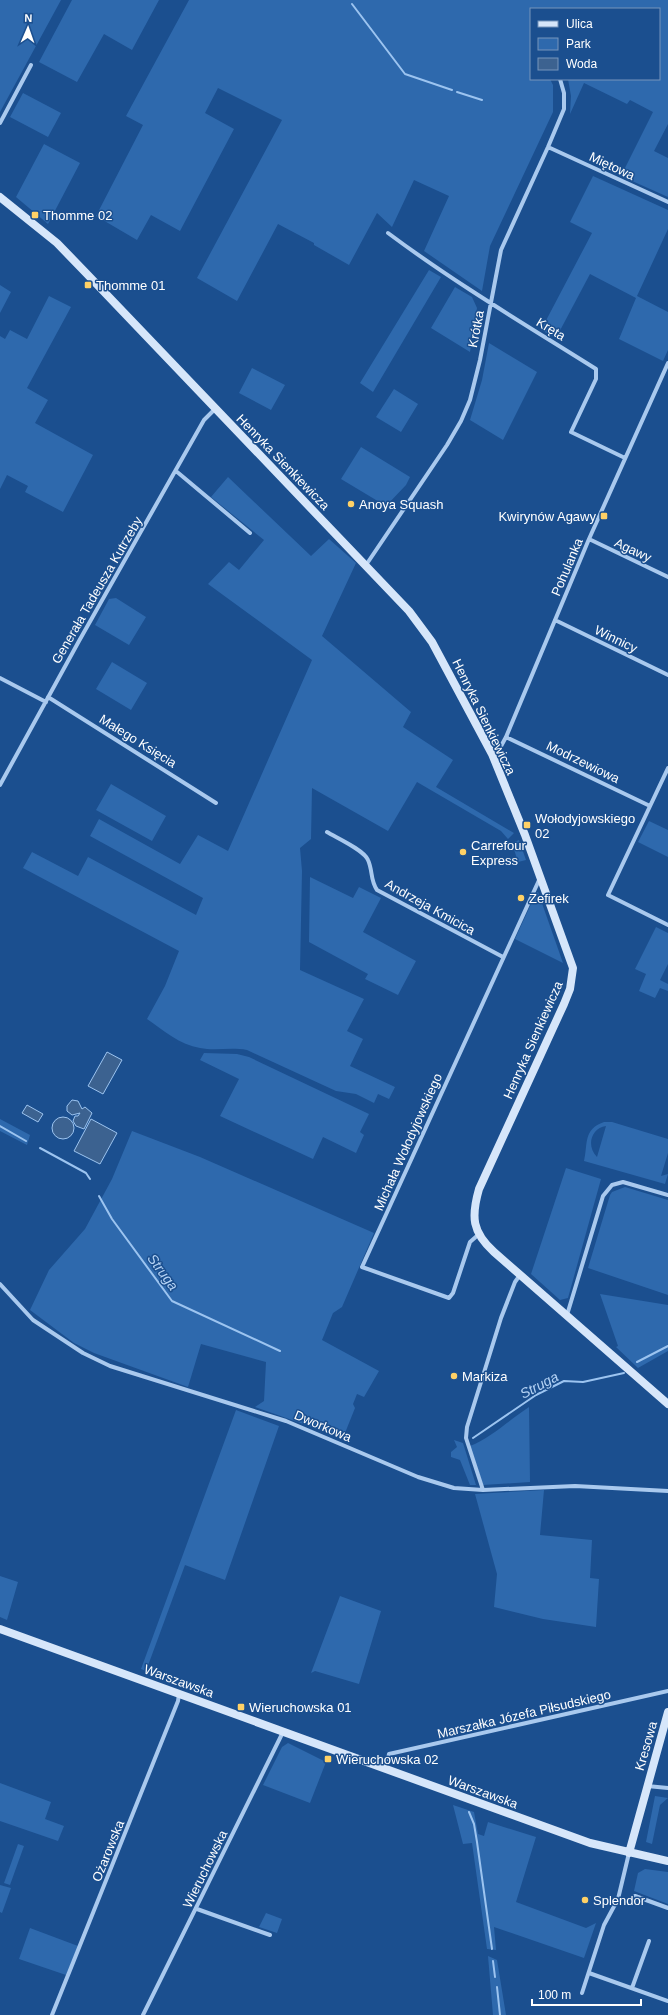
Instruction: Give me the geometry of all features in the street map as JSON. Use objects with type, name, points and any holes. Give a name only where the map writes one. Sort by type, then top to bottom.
[{"type":"street","points":[[0,123],[31,65]]},
{"type":"street","name":"Krótka","points":[[366,565],[447,446],[461,421],[470,400],[492,304],[501,250],[564,109],[564,93],[560,80]]},
{"type":"street","name":"Miętowa","points":[[548,147],[668,202]]},
{"type":"street","name":"Henryka Sienkiewicza","points":[[0,197],[57,243],[409,611],[432,642],[492,754],[570,957],[572,978],[564,1004],[479,1189],[474,1207],[478,1235]]},
{"type":"street","name":"Kręta","points":[[388,234],[424,260],[492,304],[596,368],[596,379],[571,432],[625,458]]},
{"type":"street","name":"Pohulanka","points":[[492,754],[500,748],[506,736],[589,539],[668,364]]},
{"type":"street","name":"Generała Tadeusza Kutrzeby","points":[[0,785],[207,415],[215,409]]},
{"type":"street","points":[[176,471],[250,533]]},
{"type":"street","name":"Agawy","points":[[589,539],[668,577]]},
{"type":"street","name":"Winnicy","points":[[555,620],[668,675]]},
{"type":"street","points":[[0,678],[46,702]]},
{"type":"street","name":"Małego Księcia","points":[[48,697],[216,803]]},
{"type":"street","name":"Modrzewiowa","points":[[506,736],[650,806]]},
{"type":"street","points":[[668,768],[608,895],[668,925]]},
{"type":"street","name":"Andrzeja Kmicica","points":[[328,832],[364,855],[370,867],[372,883],[377,890],[503,957]]},
{"type":"street","name":"Michała Wołodyjowskiego","points":[[478,1235],[470,1242],[453,1293],[449,1298],[362,1267],[540,878]]},
{"type":"street","points":[[567,1315],[603,1196],[608,1189],[612,1185],[623,1182],[668,1195]]},
{"type":"street","points":[[478,1235],[485,1244],[668,1404]]},
{"type":"street","points":[[483,1490],[466,1438],[467,1427],[501,1318],[515,1282],[521,1274]]},
{"type":"street","name":"Dworkowa","points":[[0,1284],[33,1320],[84,1353],[110,1366],[286,1421],[418,1477],[454,1488],[483,1490],[575,1486],[668,1491]]},
{"type":"street","name":"Warszawska","points":[[0,1629],[590,1843],[668,1861]]},
{"type":"street","name":"Marszałka Józefa Piłsudskiego","points":[[388,1759],[390,1754],[668,1691]]},
{"type":"street","name":"Ożarowska","points":[[52,2015],[128,1828],[178,1701],[179,1694]]},
{"type":"street","name":"Kresowa","points":[[629,1853],[646,1786],[668,1712]]},
{"type":"street","name":"Wieruchowska","points":[[143,2015],[283,1732]]},
{"type":"street","name":"Kresowa","points":[[646,1786],[668,1788]]},
{"type":"street","points":[[582,1993],[604,1925],[618,1899],[629,1853]]},
{"type":"street","points":[[635,1896],[668,1908]]},
{"type":"street","points":[[196,1909],[270,1935]]},
{"type":"street","points":[[632,1988],[649,1941]]},
{"type":"street","points":[[589,1973],[668,2001]]},
{"type":"green space","points":[[0,0],[61,0],[0,112]]},
{"type":"green space","points":[[72,0],[159,0],[132,50],[104,34],[77,82],[39,62]]},
{"type":"green space","points":[[189,0],[668,0],[668,124],[654,151],[668,158],[668,197],[621,176],[653,112],[630,100],[627,104],[584,83],[570,114],[571,96],[568,80],[660,80],[660,8],[530,8],[530,80],[550,80],[553,85],[553,112],[490,246],[482,291],[424,251],[449,196],[414,180],[392,227],[377,213],[349,265],[314,245],[314,243],[278,224],[237,301],[197,278],[282,120],[218,88],[205,113],[234,129],[180,231],[151,215],[137,240],[96,216],[143,125],[126,116]]},
{"type":"green space","points":[[23,93],[61,113],[48,137],[10,117]]},
{"type":"green space","points":[[44,144],[80,163],[48,224],[16,197]]},
{"type":"green space","points":[[593,176],[668,210],[668,229],[637,296],[668,312],[668,350],[663,361],[619,339],[636,298],[590,274],[556,338],[541,330],[592,233],[570,222]]},
{"type":"green space","points":[[429,270],[441,277],[373,392],[360,383]]},
{"type":"green space","points":[[0,285],[11,292],[0,313]]},
{"type":"green space","points":[[455,287],[472,297],[477,308],[470,352],[431,328]]},
{"type":"green space","points":[[49,296],[71,307],[27,388],[48,400],[35,423],[93,455],[63,512],[25,492],[28,486],[7,475],[0,489],[0,336],[5,339],[10,330],[27,339]]},
{"type":"green space","points":[[489,343],[537,372],[503,440],[470,420],[482,380]]},
{"type":"green space","points":[[252,368],[285,385],[271,410],[239,393]]},
{"type":"green space","points":[[394,389],[418,404],[401,432],[376,417]]},
{"type":"green space","points":[[361,447],[410,477],[406,485],[386,506],[341,479]]},
{"type":"green space","points":[[228,477],[311,556],[329,539],[356,563],[322,636],[411,712],[403,727],[453,760],[436,787],[514,833],[508,839],[501,831],[417,782],[388,831],[312,788],[311,839],[300,848],[302,871],[300,970],[364,999],[347,1031],[363,1039],[350,1066],[395,1087],[389,1099],[378,1094],[374,1103],[356,1094],[336,1091],[247,1050],[200,1048],[186,1044],[166,1032],[147,1019],[165,986],[179,951],[23,868],[32,852],[78,876],[88,857],[196,915],[203,898],[90,836],[99,819],[180,864],[198,835],[228,851],[312,660],[208,584],[229,562],[239,570],[264,540],[211,497]]},
{"type":"green space","points":[[116,598],[146,617],[129,645],[95,625],[109,599]]},
{"type":"green space","points":[[112,662],[147,683],[131,710],[96,689]]},
{"type":"green space","points":[[111,784],[166,816],[152,841],[96,810]]},
{"type":"green space","points":[[649,821],[668,830],[668,857],[638,842]]},
{"type":"green space","points":[[519,840],[526,860],[518,862],[512,843]]},
{"type":"green space","points":[[310,877],[353,898],[359,887],[381,898],[363,932],[416,961],[398,995],[365,979],[368,974],[309,942]]},
{"type":"green space","points":[[538,892],[563,963],[515,939],[536,893]]},
{"type":"green space","points":[[656,927],[668,933],[668,964],[660,980],[668,984],[668,991],[660,988],[655,998],[639,991],[646,974],[635,969]]},
{"type":"green space","points":[[204,1053],[237,1054],[249,1057],[369,1114],[360,1132],[364,1135],[356,1153],[323,1137],[313,1159],[220,1116],[239,1079],[200,1060]]},
{"type":"green space","points":[[0,1119],[30,1135],[27,1145],[0,1131]]},
{"type":"green space","points":[[604,1122],[612,1122],[668,1139],[668,1153],[661,1176],[668,1174],[665,1184],[584,1161],[589,1133],[597,1125]],"holes":[[[606,1126],[597,1157],[592,1148],[592,1138],[597,1130]]]},
{"type":"green space","points":[[132,1131],[200,1157],[374,1233],[342,1307],[333,1313],[322,1340],[379,1371],[364,1397],[357,1394],[353,1404],[355,1408],[343,1438],[255,1407],[264,1401],[266,1362],[201,1344],[188,1387],[94,1353],[74,1343],[30,1310],[49,1270],[85,1229],[112,1179]]},
{"type":"green space","points":[[566,1168],[601,1179],[568,1298],[560,1300],[531,1274]]},
{"type":"green space","points":[[625,1187],[668,1200],[668,1295],[588,1268],[610,1195],[612,1192]]},
{"type":"green space","points":[[600,1294],[668,1305],[668,1351],[638,1368],[616,1347],[618,1346]]},
{"type":"green space","points":[[529,1407],[530,1482],[483,1485],[470,1446],[493,1433]]},
{"type":"green space","points":[[236,1410],[279,1426],[225,1580],[185,1565],[146,1671],[141,1669]]},
{"type":"green space","points":[[454,1440],[463,1443],[476,1485],[470,1485],[460,1460],[451,1457],[451,1452],[457,1447]]},
{"type":"green space","points":[[544,1490],[540,1535],[592,1540],[590,1578],[599,1579],[596,1627],[543,1619],[494,1607],[497,1574],[475,1494]]},
{"type":"green space","points":[[0,1576],[18,1582],[7,1620],[0,1617]]},
{"type":"green space","points":[[340,1596],[381,1611],[359,1684],[315,1671],[311,1673]]},
{"type":"green space","points":[[288,1743],[326,1762],[310,1803],[263,1785],[282,1747]]},
{"type":"green space","points":[[0,1783],[51,1802],[45,1819],[64,1826],[58,1841],[0,1821]]},
{"type":"green space","points":[[655,1796],[668,1798],[660,1805],[652,1844],[646,1842]]},
{"type":"green space","points":[[453,1805],[474,1812],[478,1834],[484,1836],[488,1822],[536,1837],[516,1902],[586,1928],[596,1923],[584,1958],[494,1927],[496,1950],[487,1949],[472,1843],[463,1844]]},
{"type":"green space","points":[[18,1844],[24,1846],[10,1885],[4,1883]]},
{"type":"green space","points":[[645,1869],[668,1872],[668,1904],[634,1891],[638,1873]]},
{"type":"green space","points":[[0,1885],[11,1888],[2,1913],[0,1912]]},
{"type":"green space","points":[[266,1913],[282,1919],[277,1933],[259,1927]]},
{"type":"green space","points":[[30,1928],[78,1946],[66,1975],[19,1959]]},
{"type":"green space","points":[[488,1956],[497,1960],[506,2015],[493,2015]]},
{"type":"water","points":[[107,1052],[122,1060],[103,1094],[88,1086]]},
{"type":"water","points":[[72,1100],[78,1101],[82,1109],[85,1107],[92,1113],[84,1129],[76,1126],[73,1121],[75,1116],[78,1116],[80,1113],[72,1115],[67,1111],[67,1106]]},
{"type":"water","points":[[27,1105],[43,1114],[38,1122],[22,1113]]},
{"type":"water","points":[[63,1117],[67,1118],[73,1124],[73,1132],[67,1138],[63,1139],[59,1138],[53,1132],[52,1128],[53,1124],[59,1118]]},
{"type":"water","points":[[91,1119],[117,1133],[100,1164],[74,1151]]},
{"type":"waterway","points":[[352,4],[405,74],[452,90]]},
{"type":"waterway","points":[[457,92],[482,100]]},
{"type":"waterway","name":"Struga","points":[[0,1126],[26,1141]]},
{"type":"waterway","name":"Struga","points":[[40,1148],[86,1173],[90,1179]]},
{"type":"waterway","name":"Struga","points":[[99,1196],[112,1219],[172,1301],[280,1351]]},
{"type":"waterway","name":"Struga","points":[[637,1362],[668,1346]]},
{"type":"waterway","name":"Struga","points":[[473,1438],[536,1395],[564,1381],[583,1382],[624,1373]]},
{"type":"waterway","points":[[469,1812],[474,1824],[492,1949]]},
{"type":"waterway","points":[[493,1961],[495,1977]]},
{"type":"waterway","points":[[497,1987],[500,2015]]},
{"type":"place","name":"Thomme 02","points":[[35,215]]},
{"type":"place","name":"Thomme 01","points":[[88,285]]},
{"type":"place","name":"Anoya Squash","points":[[351,504]]},
{"type":"place","name":"Kwirynów Agawy","points":[[604,516]]},
{"type":"place","name":"Wołodyjowskiego 02","points":[[527,825]]},
{"type":"place","name":"Carrefour Express","points":[[463,852]]},
{"type":"place","name":"Zefirek","points":[[521,898]]},
{"type":"place","name":"Markiza","points":[[454,1376]]},
{"type":"place","name":"Wieruchowska 01","points":[[241,1707]]},
{"type":"place","name":"Wieruchowska 02","points":[[328,1759]]},
{"type":"place","name":"Splendor","points":[[585,1900]]}]
